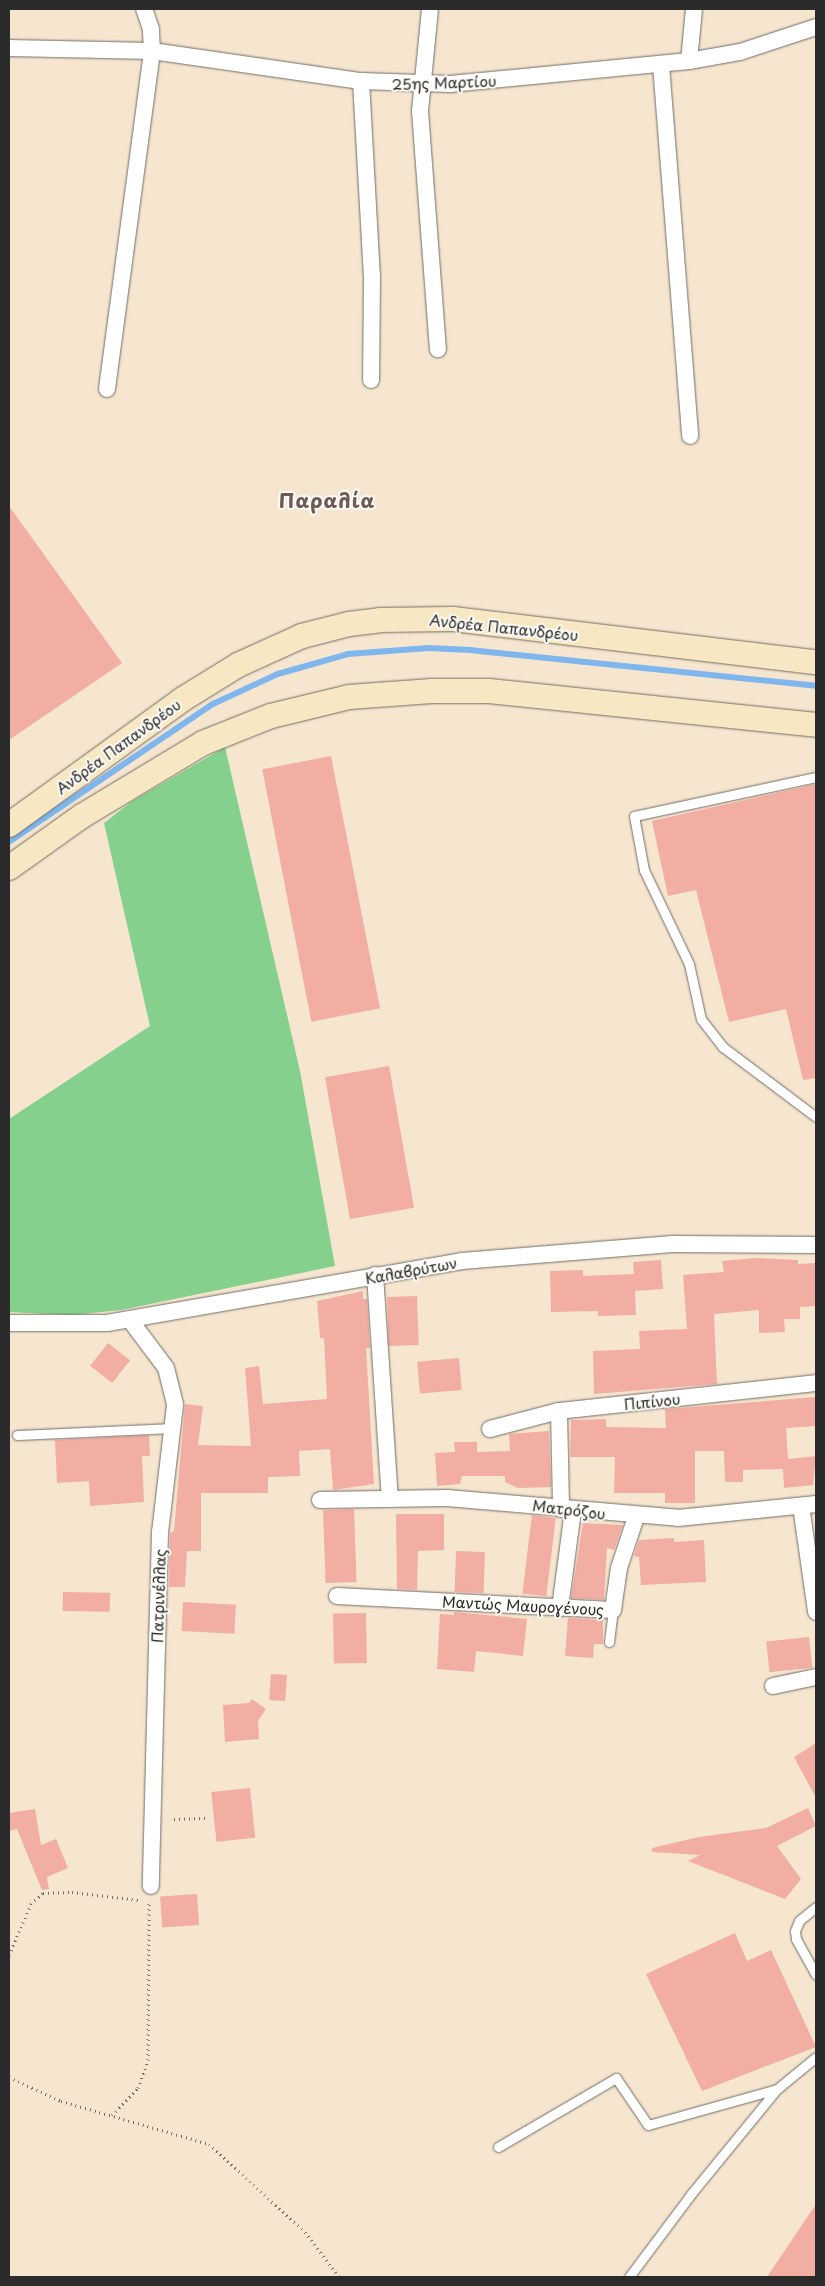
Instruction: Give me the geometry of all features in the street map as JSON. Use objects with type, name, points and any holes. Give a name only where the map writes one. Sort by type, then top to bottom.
[{"type":"main road","name":"Ανδρέα Παπανδρέου","points":[[9,825],[183,699],[238,664],[302,636],[349,624],[380,620],[453,619],[816,662]]},
{"type":"main road","points":[[9,868],[82,816],[203,743],[271,716],[349,697],[424,691],[489,691],[816,725]]},
{"type":"street","points":[[108,389],[152,51],[151,29],[144,9]]},
{"type":"street","points":[[430,9],[421,85],[422,169],[438,349]]},
{"type":"street","points":[[689,61],[694,9]]},
{"type":"street","name":"25ης Μαρτίου","points":[[9,48],[152,51],[361,81],[421,85],[689,61],[740,52],[816,27]]},
{"type":"street","points":[[660,65],[690,436]]},
{"type":"street","points":[[361,81],[372,275],[371,380]]},
{"type":"street","name":"Καλαβρύτων","points":[[9,1323],[48,1326],[130,1320],[462,1261],[685,1244],[816,1245]]},
{"type":"street","points":[[375,1275],[390,1498]]},
{"type":"street","name":"Πατρινέλλας","points":[[130,1320],[170,1377],[175,1405],[174,1428],[160,1532],[156,1640],[156,1822],[150,1894]]},
{"type":"street","name":"Πιπίνου","points":[[490,1429],[559,1411],[816,1383]]},
{"type":"street","points":[[559,1411],[567,1510],[560,1608]]},
{"type":"street","name":"Ματρόζου","points":[[320,1500],[390,1498],[504,1501],[636,1517],[678,1518],[809,1505]]},
{"type":"street","points":[[809,1505],[816,1612]]},
{"type":"street","name":"Μαντώς Μαυρογένους","points":[[337,1596],[613,1610],[619,1568],[636,1517]]},
{"type":"street","points":[[773,1686],[816,1677]]},
{"type":"lane","points":[[816,777],[634,816],[644,870],[689,964],[701,1019],[723,1047],[816,1117]]},
{"type":"lane","points":[[17,1436],[174,1428]]},
{"type":"lane","points":[[610,1642],[613,1610]]},
{"type":"lane","points":[[816,1907],[799,1921],[795,1931],[796,1939],[816,1975]]},
{"type":"lane","points":[[628,2277],[691,2194],[777,2089],[816,2057]]},
{"type":"lane","points":[[498,2147],[616,2078],[648,2125],[777,2089]]},
{"type":"path","points":[[174,1819],[209,1818]]},
{"type":"path","points":[[9,1956],[31,1904],[43,1894],[72,1892],[150,1894],[148,2060],[138,2088],[111,2116]]},
{"type":"path","points":[[9,2077],[62,2101],[111,2116],[192,2136],[217,2149],[305,2232],[339,2277]]},
{"type":"green space","points":[[225,747],[300,1071],[335,1266],[121,1310],[72,1315],[9,1312],[9,1119],[150,1026],[104,823],[131,802]]},
{"type":"building","points":[[9,506],[122,663],[9,740]]},
{"type":"building","points":[[331,756],[380,1008],[311,1022],[262,769]]},
{"type":"building","points":[[816,784],[816,1078],[803,1080],[786,1009],[729,1022],[696,890],[668,896],[652,821]]},
{"type":"building","points":[[389,1066],[414,1208],[350,1219],[325,1077]]},
{"type":"building","points":[[755,1258],[798,1260],[798,1264],[816,1263],[816,1306],[800,1307],[800,1319],[784,1319],[785,1332],[759,1333],[759,1310],[714,1314],[717,1384],[594,1394],[593,1351],[640,1349],[639,1331],[687,1329],[683,1275],[724,1272],[722,1261]]},
{"type":"building","points":[[661,1260],[663,1289],[635,1291],[636,1315],[598,1316],[598,1311],[551,1312],[550,1271],[583,1270],[583,1276],[634,1274],[633,1262]]},
{"type":"building","points":[[363,1291],[363,1299],[367,1299],[370,1348],[366,1348],[374,1484],[333,1490],[330,1449],[299,1451],[300,1476],[268,1477],[268,1493],[201,1493],[201,1551],[187,1551],[185,1587],[169,1587],[170,1533],[174,1531],[185,1404],[203,1406],[198,1445],[251,1446],[245,1368],[259,1366],[263,1404],[327,1399],[324,1338],[320,1338],[317,1301]]},
{"type":"building","points":[[417,1296],[419,1345],[389,1346],[387,1297]]},
{"type":"building","points":[[108,1343],[130,1360],[112,1383],[90,1366]]},
{"type":"building","points":[[459,1358],[462,1390],[420,1394],[417,1362]]},
{"type":"building","points":[[816,1397],[816,1426],[786,1428],[788,1459],[816,1456],[813,1485],[784,1488],[783,1469],[743,1470],[743,1482],[725,1482],[724,1451],[695,1451],[695,1503],[665,1503],[665,1493],[614,1493],[615,1457],[570,1457],[571,1420],[606,1419],[606,1427],[666,1428],[665,1409]]},
{"type":"building","points":[[549,1431],[551,1487],[518,1488],[505,1482],[505,1476],[462,1476],[460,1484],[437,1486],[435,1453],[455,1452],[454,1442],[477,1442],[477,1452],[510,1451],[509,1434]]},
{"type":"building","points":[[149,1435],[150,1456],[142,1456],[144,1502],[90,1506],[89,1481],[57,1483],[55,1440]]},
{"type":"building","points":[[354,1509],[357,1582],[326,1583],[323,1510]]},
{"type":"building","points":[[396,1514],[444,1514],[444,1550],[418,1551],[417,1590],[397,1589]]},
{"type":"building","points":[[532,1515],[556,1518],[546,1596],[522,1593]]},
{"type":"building","points":[[583,1523],[623,1525],[614,1550],[607,1548],[604,1600],[571,1598]]},
{"type":"building","points":[[674,1538],[674,1542],[704,1540],[706,1582],[641,1585],[639,1557],[634,1556],[639,1540]]},
{"type":"building","points":[[456,1551],[485,1552],[484,1593],[455,1592]]},
{"type":"building","points":[[63,1592],[110,1593],[110,1612],[63,1611]]},
{"type":"building","points":[[183,1602],[236,1605],[234,1634],[181,1631]]},
{"type":"building","points":[[454,1612],[527,1619],[523,1656],[476,1651],[474,1672],[437,1669],[440,1614],[454,1615]]},
{"type":"building","points":[[366,1613],[367,1663],[334,1664],[333,1614]]},
{"type":"building","points":[[568,1618],[603,1620],[603,1644],[594,1644],[593,1658],[565,1656]]},
{"type":"building","points":[[809,1637],[812,1668],[769,1672],[766,1641]]},
{"type":"building","points":[[271,1674],[287,1675],[285,1701],[269,1700]]},
{"type":"building","points":[[252,1699],[266,1709],[258,1721],[259,1739],[225,1742],[223,1705],[249,1703]]},
{"type":"building","points":[[816,1743],[816,1798],[794,1757]]},
{"type":"building","points":[[250,1788],[255,1838],[216,1842],[211,1792]]},
{"type":"building","points":[[808,1808],[816,1826],[777,1846],[801,1879],[785,1899],[688,1861],[700,1855],[652,1852],[652,1848],[699,1837],[766,1828]]},
{"type":"building","points":[[35,1809],[41,1845],[56,1839],[68,1868],[47,1877],[49,1889],[42,1890],[17,1829],[9,1831],[9,1813]]},
{"type":"building","points":[[197,1894],[199,1925],[162,1928],[160,1897]]},
{"type":"building","points":[[735,1933],[747,1961],[771,1950],[816,2047],[702,2091],[646,1974]]},
{"type":"building","points":[[816,2204],[816,2277],[767,2277]]},
{"type":"waterway","points":[[9,842],[213,704],[278,674],[348,654],[429,648],[470,650],[816,686]]},
{"type":"district","name":"Παραλία","points":[[327,500]]}]
